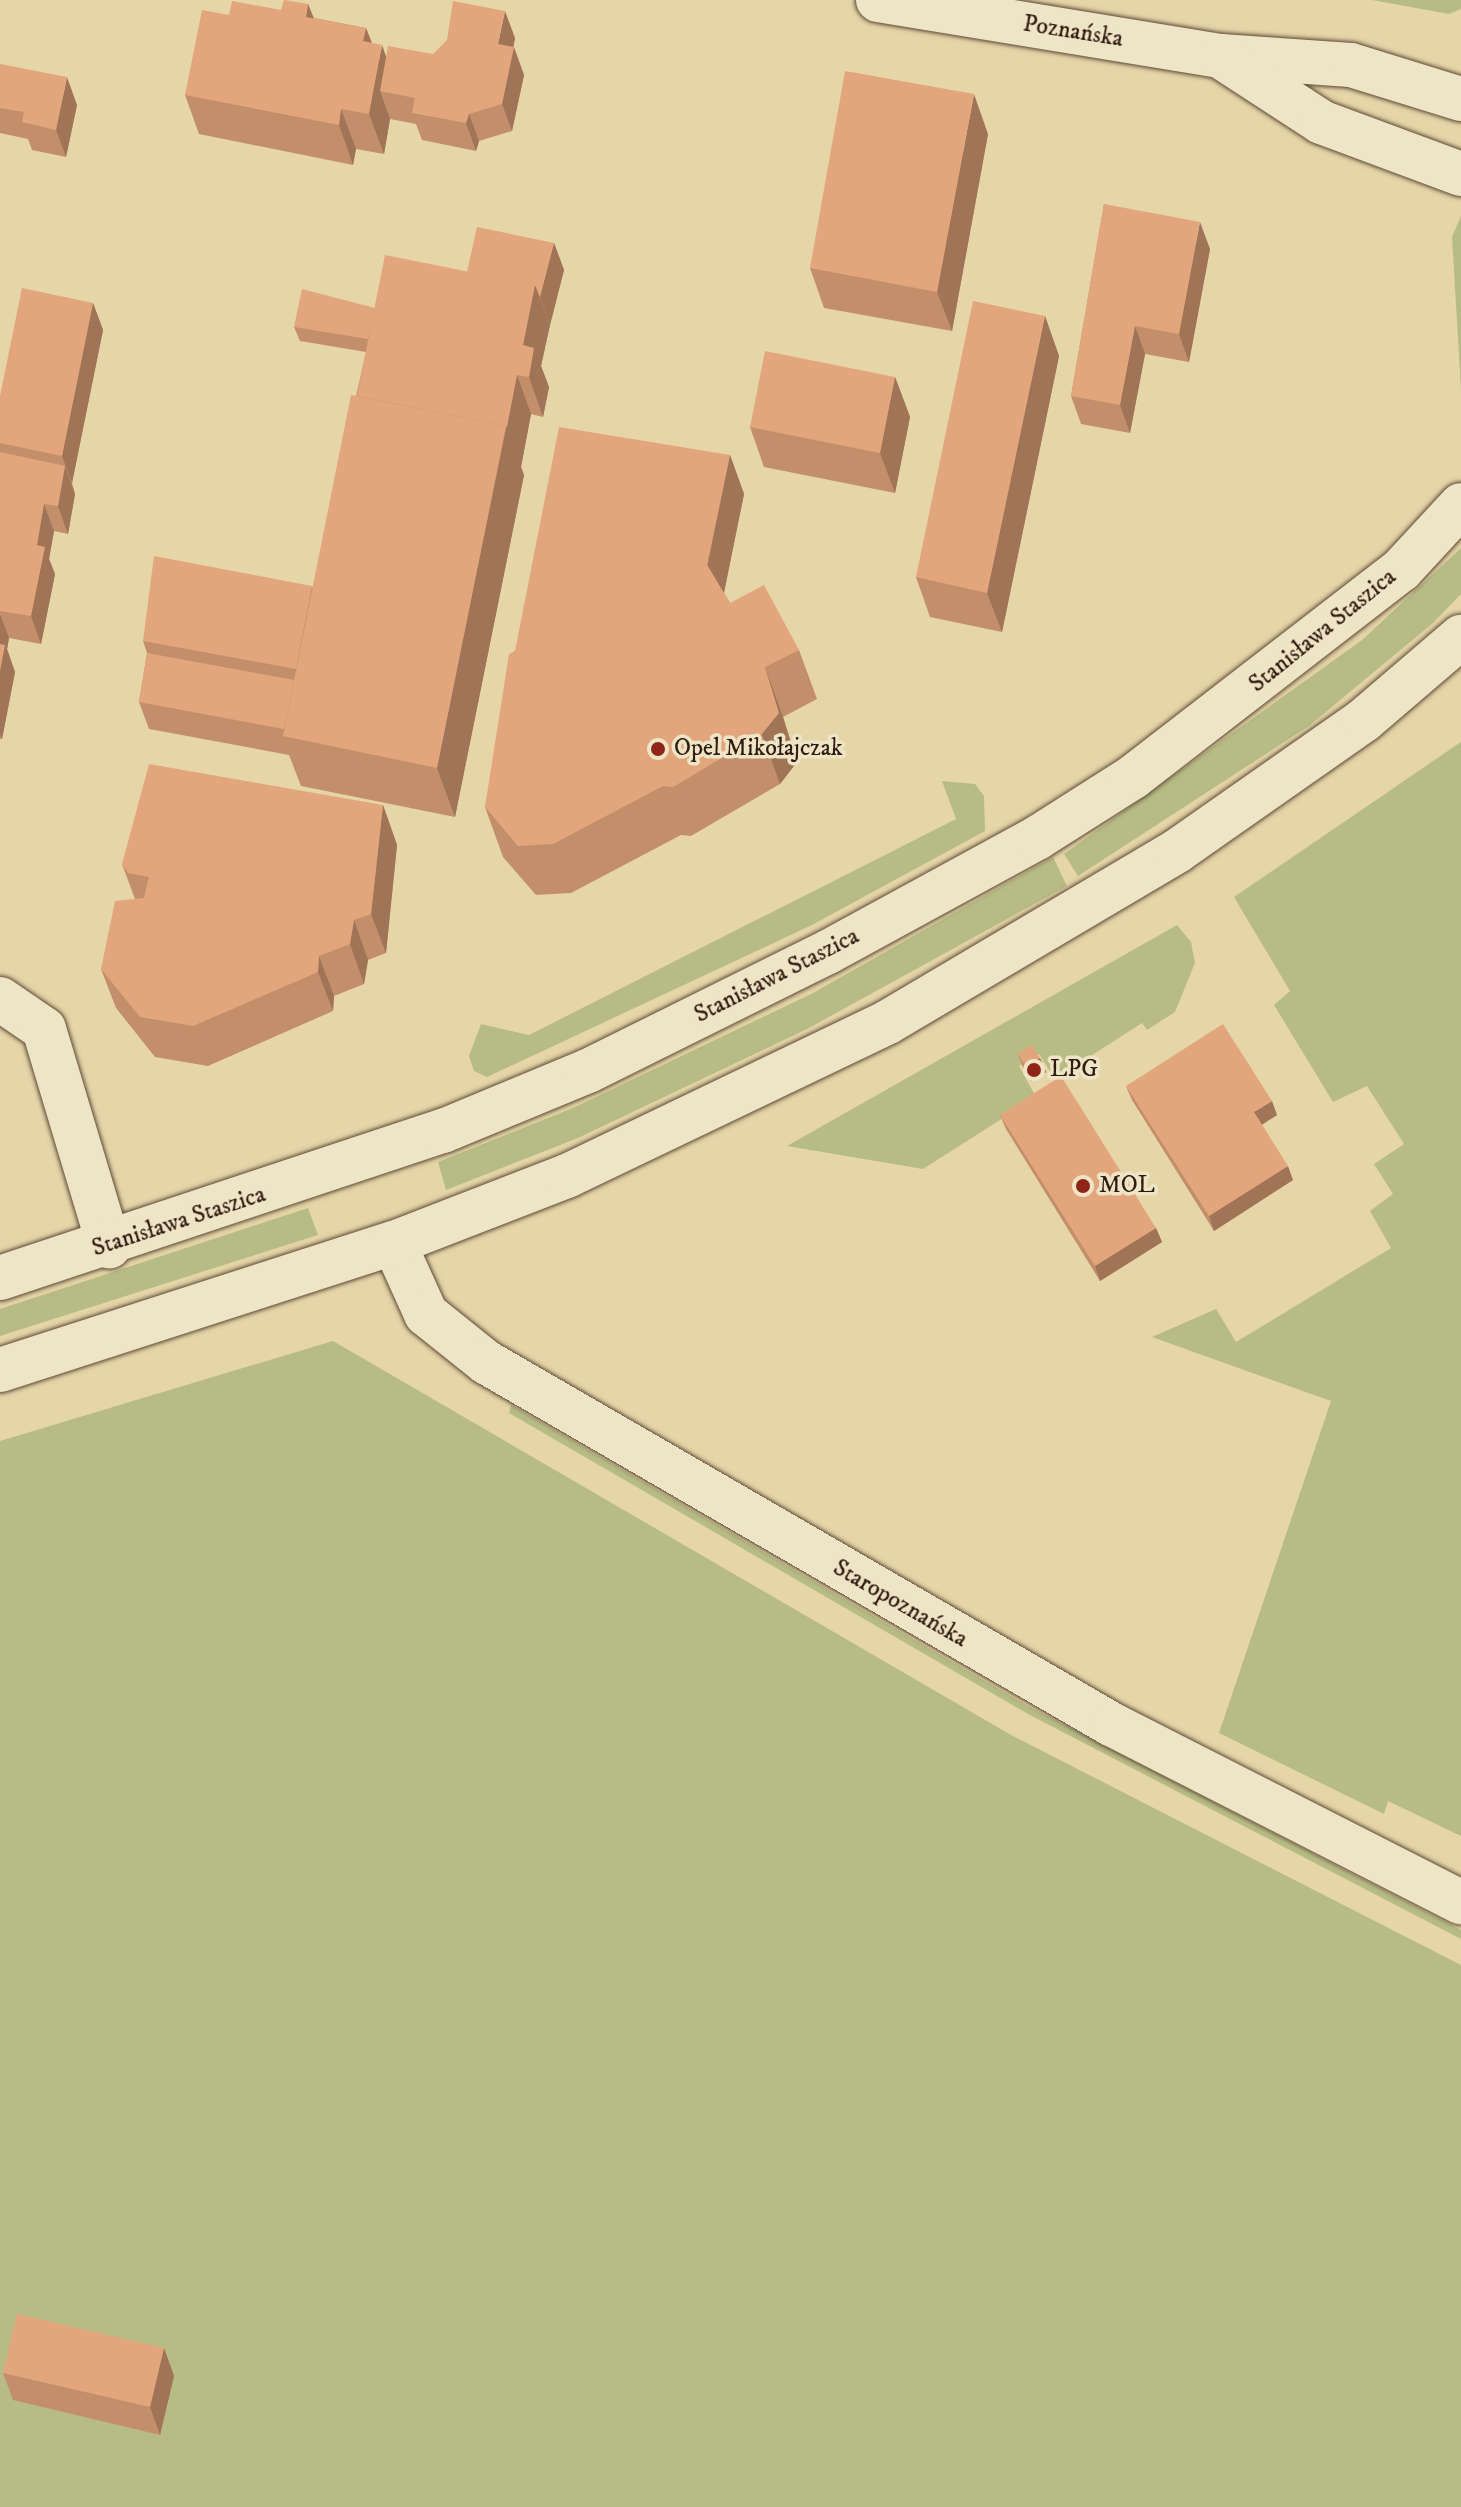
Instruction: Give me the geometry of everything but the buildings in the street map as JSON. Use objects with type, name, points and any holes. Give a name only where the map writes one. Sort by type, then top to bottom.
[{"type":"main road","name":"Poznańska","points":[[878,0],[1221,56],[1351,65],[1461,99]]},
{"type":"main road","name":"Poznańska","points":[[1221,56],[1321,122],[1461,174]]},
{"type":"main road","name":"Stanisława Staszica","points":[[0,1278],[109,1246],[318,1177],[588,1071],[1023,846],[1133,777],[1299,654],[1401,570],[1461,505]]},
{"type":"main road","points":[[0,1370],[394,1243],[607,1159],[888,1022],[1177,851],[1364,720],[1461,637]]},
{"type":"main road","points":[[0,999],[44,1029],[109,1246]]},
{"type":"main road","name":"Staropoznańska","points":[[394,1243],[426,1314],[473,1354],[1111,1724],[1461,1902]]},
{"type":"green space","points":[[1372,0],[1461,0],[1461,9],[1449,14]]},
{"type":"green space","points":[[1461,216],[1461,389],[1452,237]]},
{"type":"green space","points":[[1461,548],[1461,594],[1433,623],[1309,726],[1078,876],[1064,854],[1362,640]]},
{"type":"green space","points":[[1461,742],[1461,1836],[1388,1801],[1384,1814],[1219,1733],[1331,1401],[1152,1337],[1216,1309],[1236,1342],[1391,1248],[1370,1211],[1393,1194],[1374,1164],[1404,1144],[1367,1086],[1333,1102],[1274,1005],[1290,991],[1234,897]]},
{"type":"green space","points":[[942,781],[975,784],[984,796],[985,831],[812,925],[487,1077],[474,1071],[469,1056],[481,1024],[529,1035],[956,819]]},
{"type":"green space","points":[[1053,857],[1067,886],[809,1028],[578,1138],[446,1190],[438,1162],[573,1108],[813,993]]},
{"type":"green space","points":[[1177,925],[1191,942],[1195,963],[1175,1012],[1147,1030],[1142,1023],[1055,1079],[1039,1054],[1019,1066],[1036,1097],[923,1169],[787,1146]]},
{"type":"green space","points":[[308,1208],[318,1235],[0,1336],[0,1309]]},
{"type":"green space","points":[[333,1341],[1011,1735],[1461,1965],[1461,2507],[0,2507],[0,1441]]},
{"type":"green space","points":[[511,1405],[1028,1706],[1461,1930],[1461,1939],[1028,1714],[509,1413]]},
{"type":"place","name":"Opel Mikołajczak","points":[[658,749]]},
{"type":"place","name":"LPG","points":[[1034,1070]]},
{"type":"place","name":"MOL","points":[[1083,1186]]}]
